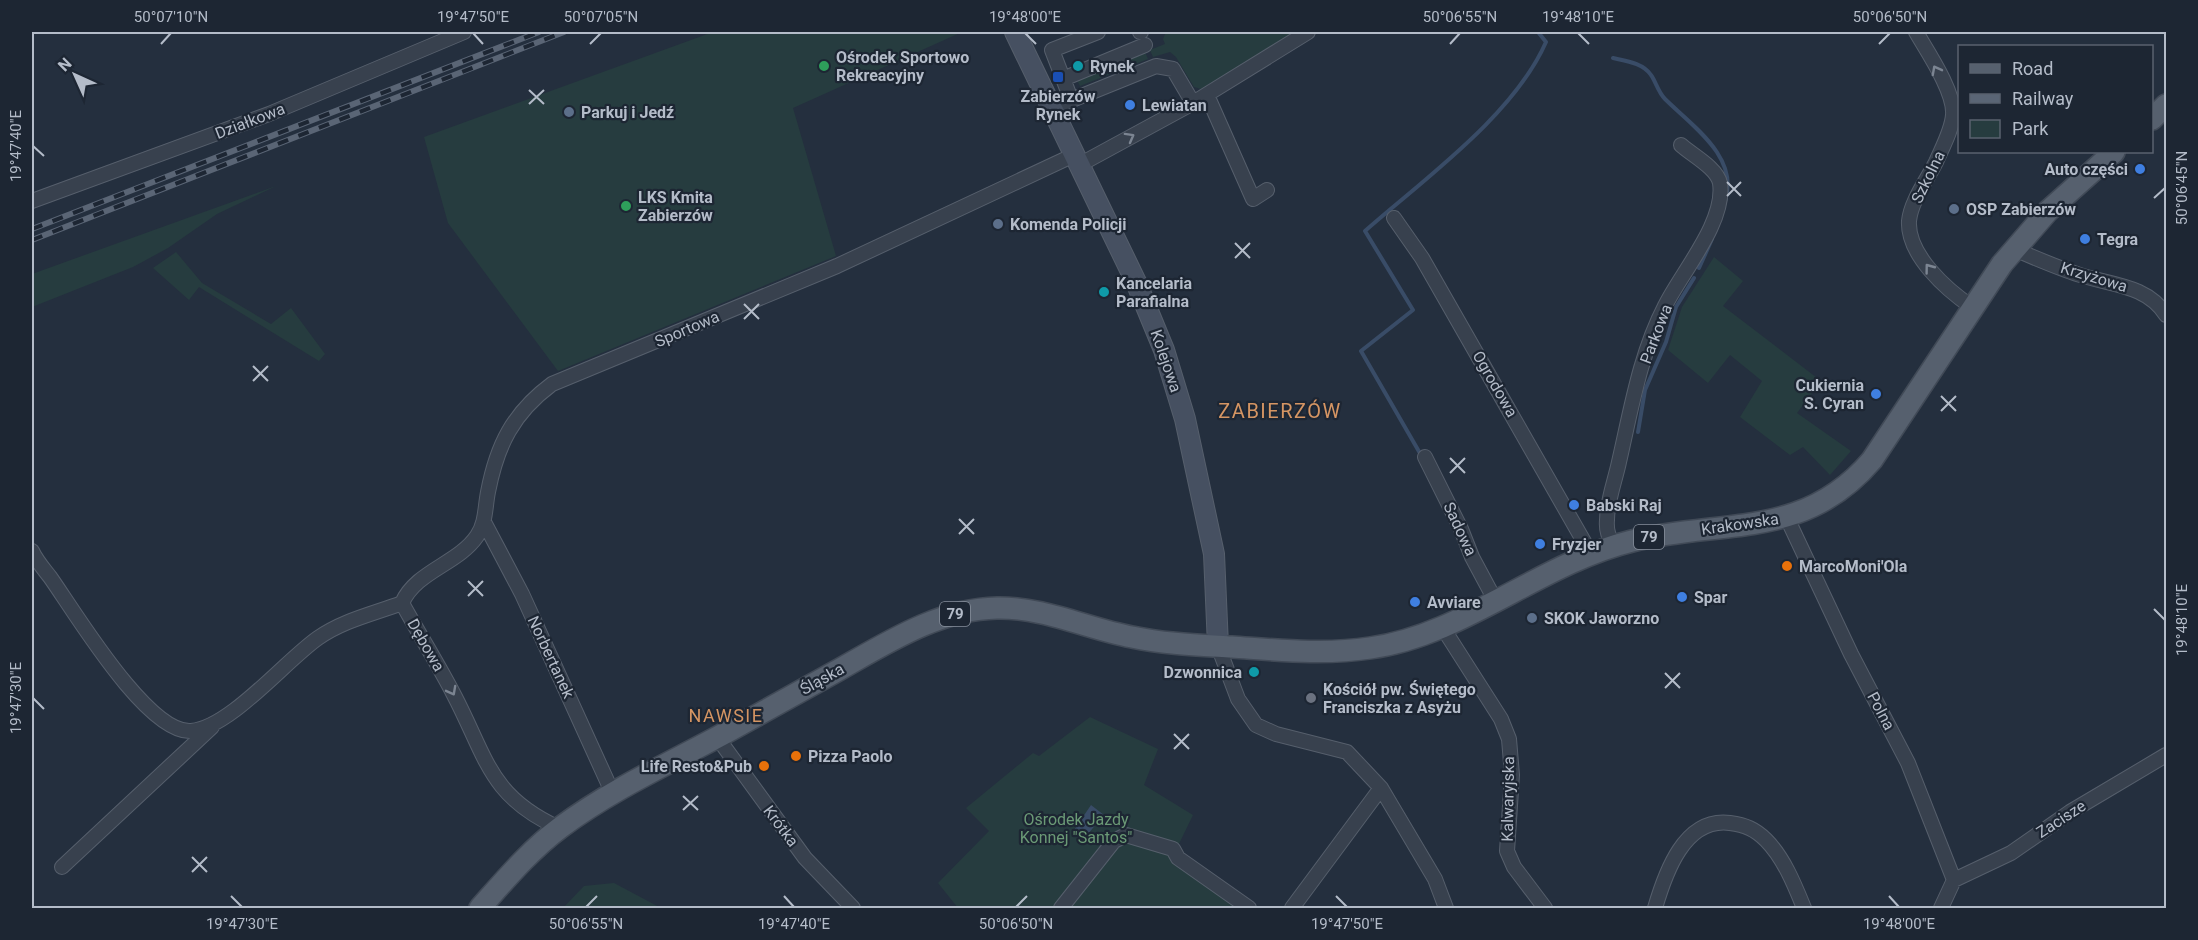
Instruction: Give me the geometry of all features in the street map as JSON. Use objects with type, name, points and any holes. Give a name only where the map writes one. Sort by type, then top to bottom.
[{"type":"main road","points":[[2153,117],[2166,105]]},
{"type":"main road","name":"Krakowska","points":[[1218,646],[1292,650],[1357,650],[1393,643],[1441,626],[1613,546],[1670,534],[1787,518],[1830,499],[1859,476],[1872,460],[1972,307],[2014,249],[2060,199],[2113,153]]},
{"type":"main road","name":"Śląska","points":[[480,909],[532,851],[559,828],[613,794],[717,736],[879,648],[938,620],[965,612],[1010,609],[1038,613],[1129,637],[1218,646]]},
{"type":"street","name":"Działkowa","points":[[32,201],[269,114],[464,32]]},
{"type":"street","name":"Kolejowa","points":[[1015,32],[1136,282],[1164,350],[1185,419],[1214,554],[1218,646]]},
{"type":"street","points":[[1098,32],[1077,36],[1052,51],[1071,88],[1097,68],[1146,48],[1140,32]]},
{"type":"street","name":"Sportowa","points":[[402,603],[406,594],[428,574],[476,538],[484,522],[498,453],[515,418],[552,384],[848,261],[1076,160],[1193,103],[1308,32]]},
{"type":"street","name":"Szkolna","points":[[1916,32],[1948,92],[1953,115],[1943,146],[1914,203],[1910,228],[1926,266],[1948,290],[1972,307]]},
{"type":"street","points":[[1052,108],[1156,66],[1173,69],[1193,103]]},
{"type":"street","points":[[1207,95],[1253,199],[1267,190]]},
{"type":"street","name":"Parkowa","points":[[1613,546],[1608,533],[1608,507],[1633,398],[1650,341],[1665,305],[1704,241],[1720,190],[1719,180],[1712,170],[1681,146]]},
{"type":"street","name":"Ogrodowa","points":[[1394,218],[1422,258],[1592,554]]},
{"type":"street","name":"Krzyżowa","points":[[2014,249],[2080,275],[2148,296],[2166,315]]},
{"type":"street","name":"Sadowa","points":[[1425,457],[1495,600]]},
{"type":"street","name":"Polna","points":[[1787,518],[1851,654],[1908,763],[1954,880]]},
{"type":"street","name":"Norbertanek","points":[[484,522],[522,594],[613,794]]},
{"type":"street","points":[[32,551],[81,627],[117,674],[172,727],[189,731],[180,758]]},
{"type":"street","name":"Dębowa","points":[[62,867],[219,720],[318,639],[345,622],[402,603],[448,683],[485,762],[497,781],[531,815],[559,828]]},
{"type":"street","name":"Kalwaryjska","points":[[1441,626],[1501,719],[1509,739],[1512,775],[1507,851],[1514,867],[1545,909]]},
{"type":"street","points":[[1218,646],[1238,699],[1256,724],[1276,734],[1347,752],[1381,788],[1435,879],[1446,909]]},
{"type":"street","name":"Dębowa","points":[[189,731],[219,720]]},
{"type":"street","name":"Krótka","points":[[717,736],[765,806],[805,858],[853,909]]},
{"type":"street","name":"Zacisze","points":[[1954,880],[2011,853],[2070,812],[2166,755]]},
{"type":"street","points":[[1292,909],[1381,788]]},
{"type":"street","points":[[1655,909],[1663,881],[1676,854],[1694,834],[1710,825],[1726,823],[1744,825],[1768,841],[1783,862],[1804,909]]},
{"type":"street","points":[[1061,909],[1114,841],[1126,835],[1173,849],[1178,858],[1249,909]]},
{"type":"street","points":[[1941,909],[1954,880]]},
{"type":"green space","points":[[713,32],[962,32],[793,108],[836,256],[558,371],[448,223],[424,137]]},
{"type":"green space","points":[[1166,32],[1294,32],[1201,89],[1194,87],[1176,57],[1170,52],[1153,57],[1150,50],[1165,44],[1163,39]]},
{"type":"green space","points":[[1145,52],[1148,59],[1080,86],[1077,80]]},
{"type":"green space","points":[[276,186],[217,214],[168,248],[133,267],[32,307],[32,274]]},
{"type":"green space","points":[[176,252],[202,283],[271,324],[291,308],[325,354],[319,361],[199,287],[189,300],[153,268]]},
{"type":"green space","points":[[1714,257],[1743,281],[1723,306],[1821,381],[1797,413],[1851,451],[1830,475],[1803,447],[1790,455],[1740,417],[1762,381],[1730,355],[1708,383],[1668,350],[1682,307]]},
{"type":"green space","name":"Ośrodek Jazdy Konnej \"Santos\"","points":[[1090,717],[1158,749],[1144,785],[1193,815],[1177,848],[1240,908],[958,908],[938,883],[989,831],[966,808],[1033,753],[1039,756]]},
{"type":"green space","points":[[614,883],[661,908],[563,908],[584,886]]},
{"type":"water","points":[[1091,805],[1104,815],[1087,835],[1081,830],[1076,837],[1072,833]]},
{"type":"waterway","points":[[1421,455],[1361,351],[1413,310],[1365,231],[1440,168],[1513,95],[1546,42],[1538,32]]},
{"type":"waterway","points":[[1613,58],[1634,63],[1648,71],[1663,96],[1710,143],[1726,170],[1728,185],[1725,201]]},
{"type":"waterway","points":[[1699,268],[1712,239]]},
{"type":"waterway","points":[[1638,432],[1645,390],[1666,342],[1676,307],[1694,278]]},
{"type":"railway","points":[[32,229],[539,32]]},
{"type":"railway","points":[[32,240],[564,32]]},
{"type":"place","name":"Ośrodek Sportowo Rekreacyjny","points":[[824,66]]},
{"type":"place","name":"Rynek","points":[[1078,66]]},
{"type":"place","name":"Zabierzów Rynek","points":[[1058,77]]},
{"type":"place","name":"Lewiatan","points":[[1130,105]]},
{"type":"place","name":"Parkuj i Jedź","points":[[569,112]]},
{"type":"place","name":"Auto części","points":[[2140,169]]},
{"type":"place","name":"LKS Kmita Zabierzów","points":[[626,206]]},
{"type":"place","name":"OSP Zabierzów","points":[[1954,209]]},
{"type":"place","name":"Komenda Policji","points":[[998,224]]},
{"type":"place","name":"Tegra","points":[[2085,239]]},
{"type":"place","name":"Kancelaria Parafialna","points":[[1104,292]]},
{"type":"place","name":"Cukiernia S. Cyran","points":[[1876,394]]},
{"type":"place","name":"Babski Raj","points":[[1574,505]]},
{"type":"place","name":"Fryzjer","points":[[1540,544]]},
{"type":"place","name":"MarcoMoni'Ola","points":[[1787,566]]},
{"type":"place","name":"Spar","points":[[1682,597]]},
{"type":"place","name":"Avviare","points":[[1415,602]]},
{"type":"place","name":"SKOK Jaworzno","points":[[1532,618]]},
{"type":"place","name":"Dzwonnica","points":[[1254,672]]},
{"type":"place","name":"Kościół pw. Świętego Franciszka z Asyżu","points":[[1311,698]]},
{"type":"place","name":"Pizza Paolo","points":[[796,756]]},
{"type":"place","name":"Life Resto&Pub","points":[[764,766]]},
{"type":"district","name":"ZABIERZÓW","points":[[1280,411]]},
{"type":"district","name":"NAWSIE","points":[[726,715]]}]
